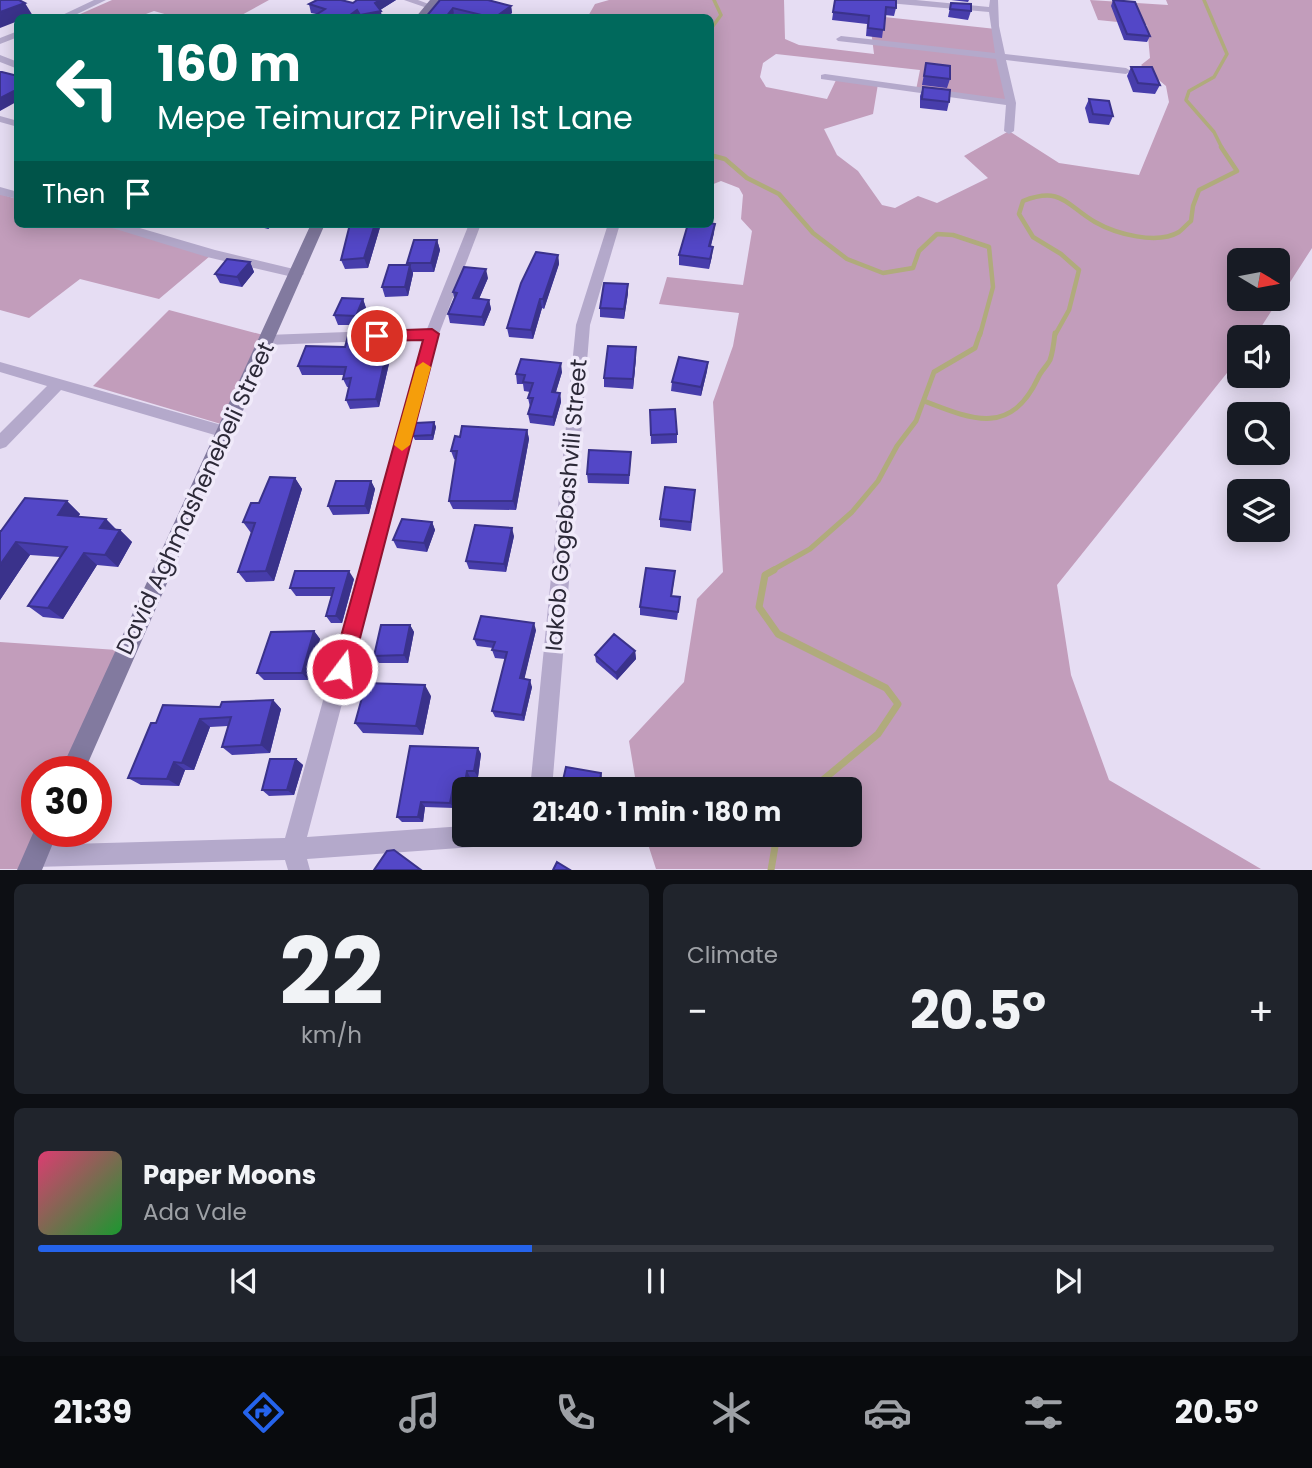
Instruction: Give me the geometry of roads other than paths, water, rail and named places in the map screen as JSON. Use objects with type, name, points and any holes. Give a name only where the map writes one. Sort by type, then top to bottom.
[{"type":"street","points":[[69,14],[102,0]]},
{"type":"street","points":[[408,0],[432,3]]},
{"type":"street","points":[[888,0],[993,5],[1000,59],[1011,103],[1009,131]]},
{"type":"street","points":[[841,39],[1000,59],[1126,71]]},
{"type":"street","points":[[825,77],[1011,103]]},
{"type":"street","points":[[126,228],[212,254],[297,274]]},
{"type":"street","name":"David Aghmashenebeli Street","points":[[79,756],[316,228]]},
{"type":"street","points":[[296,859],[432,334],[473,228]]},
{"type":"street","name":"Iakob Gogebashvili Street","points":[[542,777],[583,325],[613,228]]},
{"type":"street","points":[[267,340],[432,334]]},
{"type":"street","points":[[0,367],[225,432]]},
{"type":"street","points":[[0,443],[59,383]]},
{"type":"street","points":[[32,863],[296,859],[452,839]]},
{"type":"waterway","points":[[714,0],[721,15],[714,25]]},
{"type":"waterway","points":[[1204,0],[1227,54],[1214,77],[1189,91],[1186,100],[1214,132],[1222,148]]},
{"type":"waterway","points":[[1055,335],[1069,310],[1079,270],[1061,254],[1033,237],[1019,214],[1023,201],[1036,197],[1055,197],[1095,222],[1114,230],[1148,238],[1170,236],[1191,221],[1199,190],[1237,171],[1221,147]]},
{"type":"waterway","points":[[714,156],[725,159],[747,178],[779,194],[813,233],[847,259],[883,273],[913,268],[919,251],[937,234],[953,235],[989,247],[993,287],[980,335]]},
{"type":"waterway","points":[[771,571],[810,549],[852,512],[878,481],[897,446],[916,421],[934,372],[975,348],[980,333]]},
{"type":"waterway","points":[[924,401],[974,417],[1003,416],[1016,409],[1027,396],[1050,360],[1055,333]]},
{"type":"waterway","points":[[774,570],[765,575],[759,607],[778,634],[886,688],[898,704],[878,734],[826,777]]},
{"type":"waterway","points":[[771,870],[775,847]]}]
